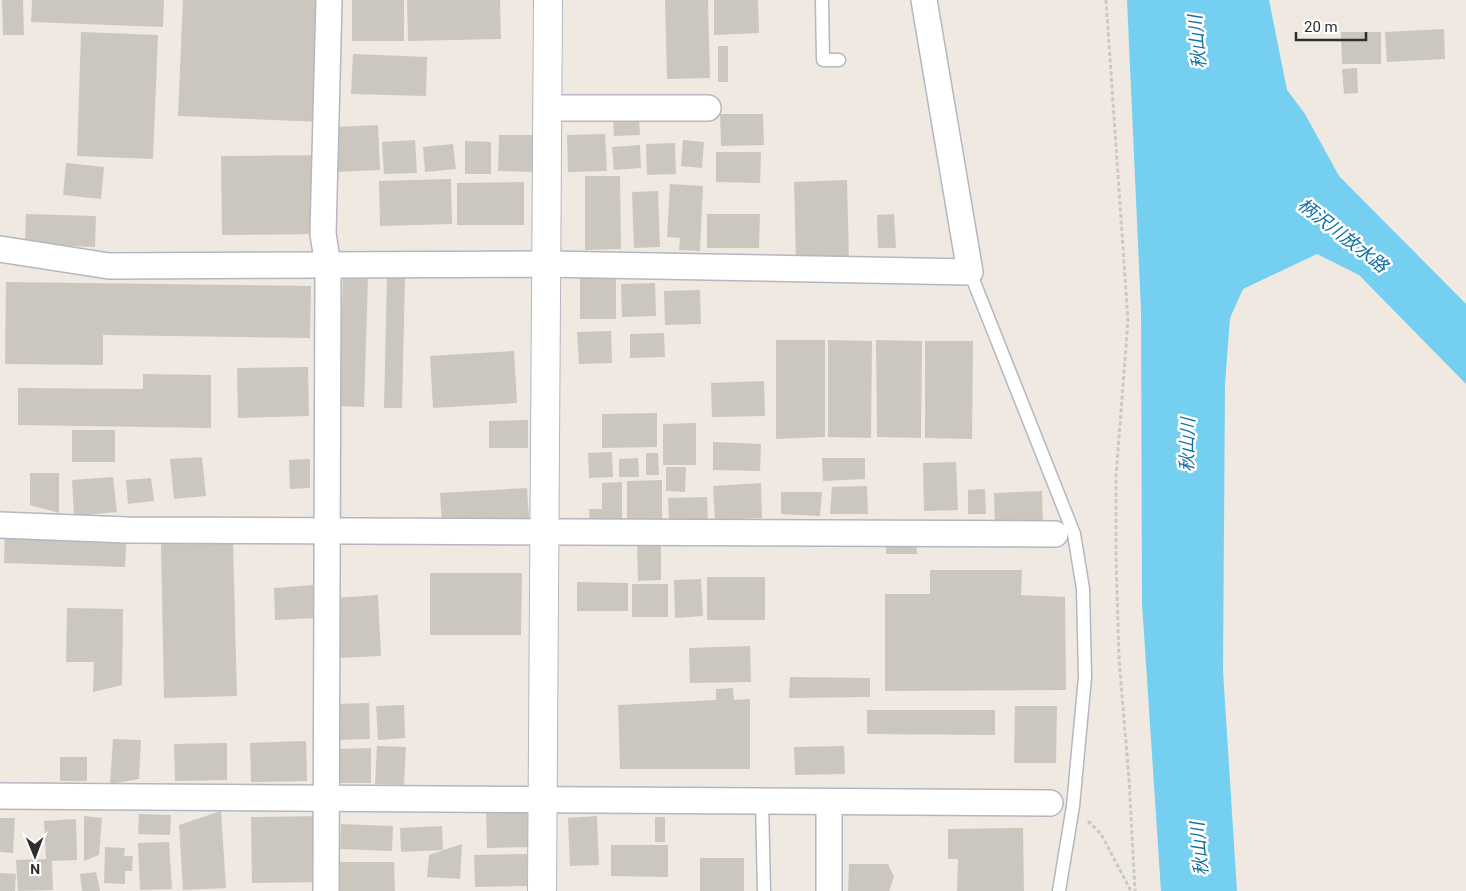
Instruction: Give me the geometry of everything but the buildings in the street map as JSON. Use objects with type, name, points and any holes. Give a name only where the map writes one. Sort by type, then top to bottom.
[{"type":"street","points":[[326,891],[328,265],[323,234],[329,0]]},
{"type":"street","points":[[542,891],[541,800],[545,532],[545,264],[548,0]]},
{"type":"street","points":[[0,249],[109,266],[545,264],[970,272],[924,0]]},
{"type":"street","points":[[546,108],[708,108]]},
{"type":"street","points":[[0,525],[127,530],[1065,534]]},
{"type":"street","points":[[0,796],[1062,804]]},
{"type":"street","points":[[829,802],[829,891]]},
{"type":"lane","points":[[822,0],[823,60],[839,60]]},
{"type":"lane","points":[[970,272],[1065,534],[1083,589],[1085,677],[1062,804],[1059,891]]},
{"type":"lane","points":[[762,802],[764,891]]},
{"type":"path","points":[[1106,0],[1128,321],[1116,476],[1116,558],[1119,659],[1129,779],[1133,891]]},
{"type":"path","points":[[1062,804],[1101,834],[1133,891]]},
{"type":"water","points":[[1127,0],[1269,0],[1287,90],[1305,114],[1339,176],[1466,304],[1466,384],[1359,275],[1317,254],[1243,289],[1230,318],[1225,384],[1223,671],[1237,891],[1161,891],[1142,603],[1141,310]]},
{"type":"water label","name":"秋山川","points":[[1197,42]]},
{"type":"water label","name":"柄沢川放水路","points":[[1343,235]]},
{"type":"water label","name":"秋山川","points":[[1187,445]]},
{"type":"water label","name":"秋山川","points":[[1199,849]]}]
